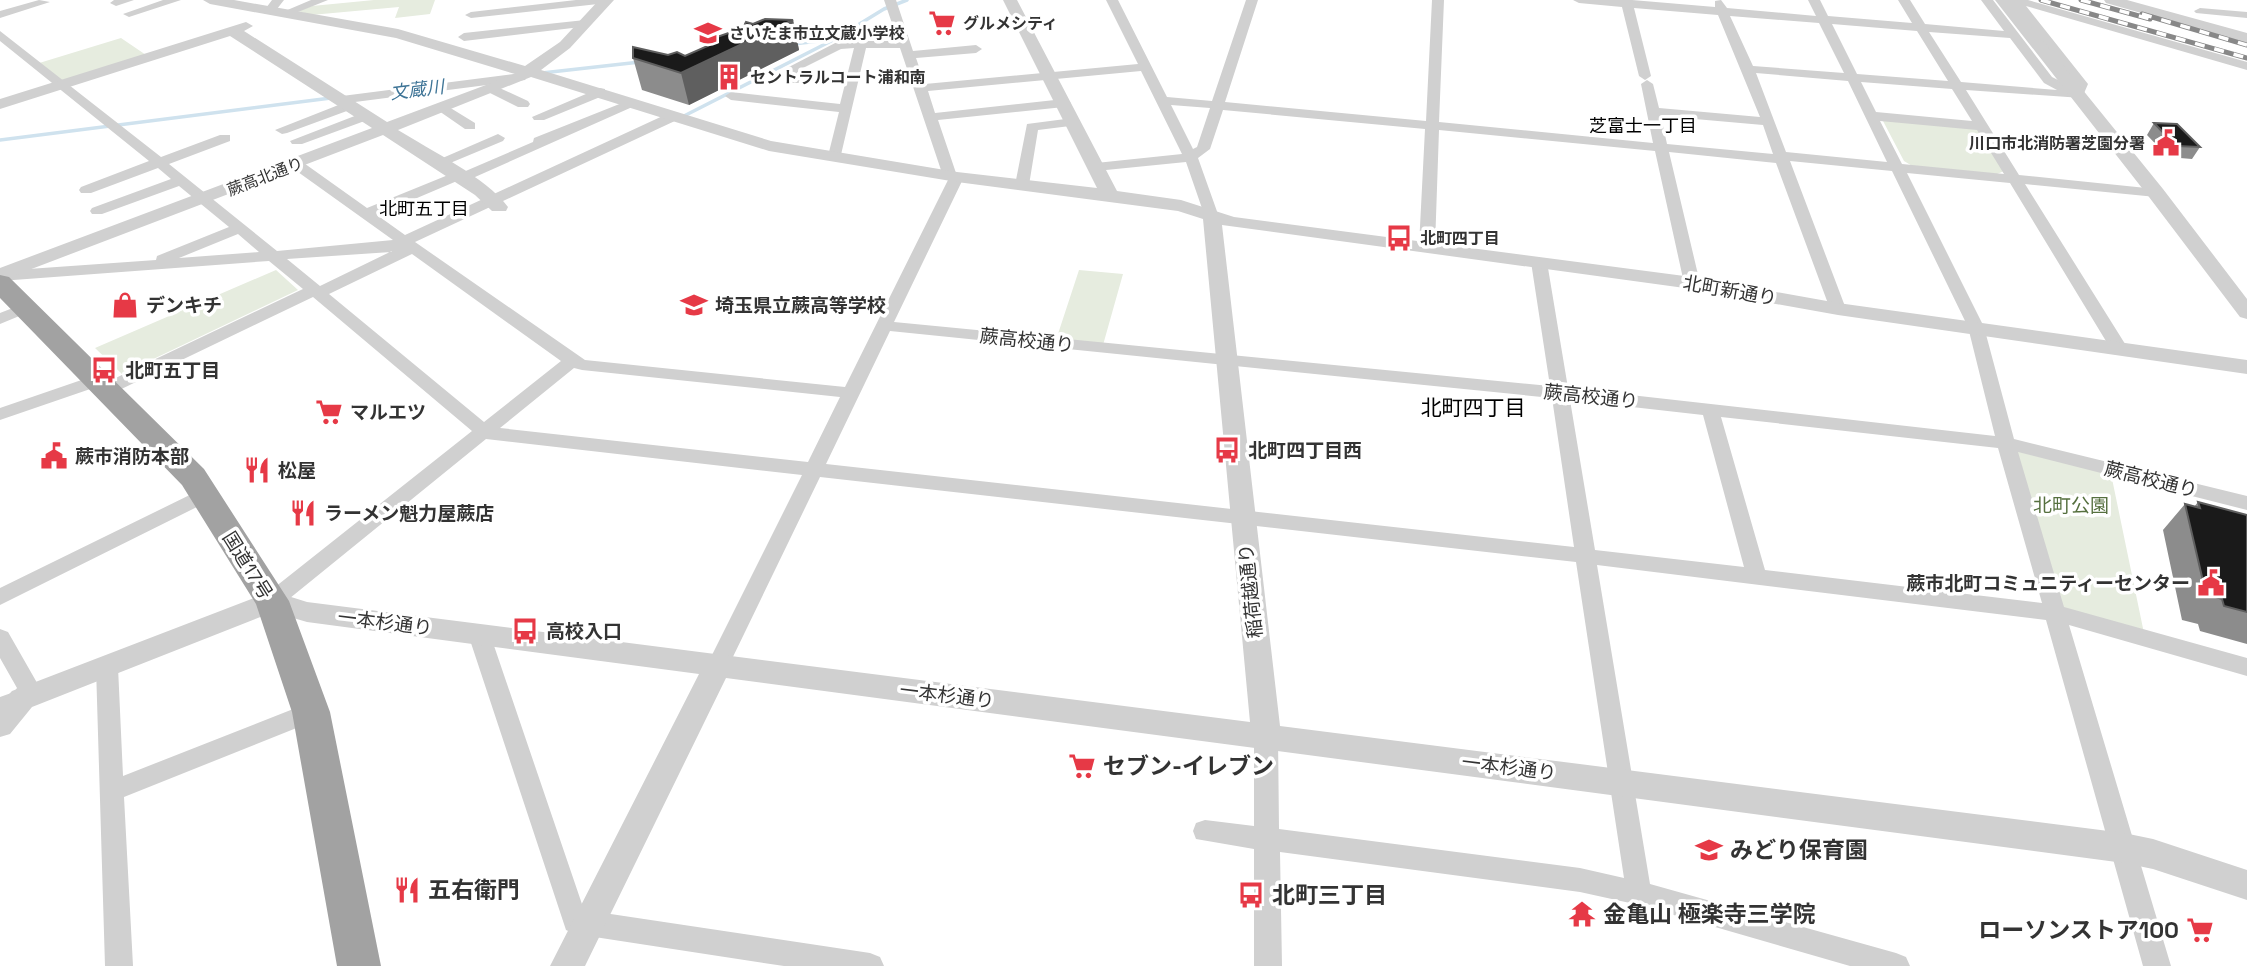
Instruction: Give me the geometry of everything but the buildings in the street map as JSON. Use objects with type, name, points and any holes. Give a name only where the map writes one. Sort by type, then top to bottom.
[{"type":"highway","name":"国道17号","points":[[0,283],[11,314],[101,386],[193,477],[272,601],[311,712],[359,966]]},
{"type":"street","points":[[129,14],[175,0]]},
{"type":"street","points":[[0,104],[233,31],[277,9],[322,0]]},
{"type":"street","points":[[475,0],[462,44],[585,24]]},
{"type":"street","points":[[471,15],[607,0]]},
{"type":"street","name":"蕨高北通り","points":[[0,275],[530,74],[565,45],[607,0]]},
{"type":"street","points":[[1010,0],[1110,195]]},
{"type":"street","points":[[1112,0],[1191,157],[1212,216]]},
{"type":"street","points":[[1096,167],[1191,157],[1204,148],[1252,0]]},
{"type":"street","points":[[1427,246],[1438,0]]},
{"type":"street","points":[[1579,0],[1720,6],[1825,20],[2015,35]]},
{"type":"street","points":[[1814,0],[1976,327],[2006,443],[2157,966]]},
{"type":"street","points":[[1904,0],[2118,347]]},
{"type":"street","points":[[1987,0],[2048,80],[2072,89]]},
{"type":"street","points":[[2002,0],[2156,193],[2247,313]]},
{"type":"street","points":[[1748,69],[1955,85],[2072,89],[2082,84],[2016,0]]},
{"type":"street","points":[[2016,0],[2247,66]]},
{"type":"street","points":[[2111,0],[2247,38]]},
{"type":"street","points":[[2188,0],[2221,30]]},
{"type":"street","name":"北町新通り","points":[[216,1],[277,9],[462,44],[530,74],[600,92],[769,146],[954,177],[1181,206],[1212,216],[1304,232],[1427,246],[1692,283],[1838,309],[2247,367]]},
{"type":"street","points":[[0,15],[44,2]]},
{"type":"street","points":[[1627,2],[1692,283]]},
{"type":"street","points":[[568,966],[886,326],[954,177],[892,4]]},
{"type":"street","points":[[1720,6],[1748,69],[1838,309]]},
{"type":"street","points":[[2200,11],[2247,15]]},
{"type":"street","points":[[233,31],[496,203]]},
{"type":"street","points":[[0,35],[205,199],[485,433],[1586,556],[2055,613],[2247,667]]},
{"type":"street","points":[[835,156],[861,44]]},
{"type":"street","points":[[801,80],[790,80],[793,68],[839,45],[861,44],[908,50],[976,48]]},
{"type":"street","points":[[922,88],[1146,67]]},
{"type":"street","points":[[282,130],[342,100],[530,74]]},
{"type":"street","points":[[493,89],[523,104]]},
{"type":"street","points":[[539,117],[600,92]]},
{"type":"street","points":[[731,96],[846,109]]},
{"type":"street","points":[[1162,100],[2156,193]]},
{"type":"street","points":[[931,117],[1063,103]]},
{"type":"street","points":[[542,170],[540,142],[632,104]]},
{"type":"street","points":[[443,108],[470,125]]},
{"type":"street","points":[[1653,111],[1768,122]]},
{"type":"street","points":[[298,141],[365,116]]},
{"type":"street","points":[[1873,116],[1981,125]]},
{"type":"street","points":[[366,214],[460,177],[542,170],[582,163],[615,144],[679,118]]},
{"type":"street","points":[[1022,185],[1032,127],[1073,122]]},
{"type":"street","points":[[86,190],[225,138]]},
{"type":"street","points":[[438,163],[498,138]]},
{"type":"street","points":[[296,164],[572,361],[582,365],[852,393]]},
{"type":"street","points":[[0,414],[101,386],[316,291],[496,203],[542,170]]},
{"type":"street","points":[[97,211],[181,180]]},
{"type":"street","name":"稲荷越通り","points":[[1212,216],[1266,736],[1268,966]]},
{"type":"street","points":[[147,265],[240,228]]},
{"type":"street","points":[[0,275],[276,258],[408,244]]},
{"type":"street","points":[[1539,262],[1639,893]]},
{"type":"street","name":"蕨高校通り","points":[[886,326],[1561,393],[2006,443],[2247,503]]},
{"type":"street","points":[[0,725],[17,698],[107,667],[272,601],[572,361]]},
{"type":"street","points":[[1710,409],[1757,577]]},
{"type":"street","points":[[0,597],[204,495]]},
{"type":"street","name":"一本杉通り","points":[[272,601],[307,612],[2124,848]]},
{"type":"street","points":[[479,634],[575,921],[870,966]]},
{"type":"street","points":[[0,638],[17,698]]},
{"type":"street","points":[[107,667],[119,966]]},
{"type":"street","points":[[112,791],[311,712]]},
{"type":"street","points":[[1205,831],[1580,880],[1639,893],[1896,966]]},
{"type":"street","points":[[2124,848],[2153,854],[2247,885]]},
{"type":"green space","points":[[374,0],[435,0],[430,14],[395,18],[399,7],[311,15],[298,11],[312,6]]},
{"type":"green space","points":[[121,38],[149,57],[63,85],[36,64]]},
{"type":"green space","points":[[1892,119],[1977,128],[2004,171],[1997,174],[1914,167],[1904,161],[1883,121]]},
{"type":"green space","points":[[276,270],[298,290],[122,374],[95,348]]},
{"type":"green space","points":[[1079,270],[1123,274],[1103,345],[1056,340]]},
{"type":"green space","name":"北町公園","points":[[2006,443],[2110,469],[2145,638],[2055,613]]},
{"type":"waterway","points":[[680,118],[835,39],[884,9],[907,0]]},
{"type":"waterway","name":"文蔵川","points":[[793,44],[828,40]]},
{"type":"waterway","name":"文蔵川","points":[[542,73],[640,62]]},
{"type":"waterway","name":"文蔵川","points":[[0,140],[331,98]]},
{"type":"railway","points":[[2041,0],[2247,58]]},
{"type":"railway","points":[[2081,0],[2150,19]]},
{"type":"railway","points":[[2142,14],[2247,45]]},
{"type":"place","name":"グルメシティ","points":[[942,23]]},
{"type":"place","name":"さいたま市立文蔵小学校","points":[[708,33]]},
{"type":"place","name":"セントラルコート浦和南","points":[[729,77]]},
{"type":"place","name":"川口市北消防署芝園分署","points":[[2166,143]]},
{"type":"place","name":"北町四丁目","points":[[1399,238]]},
{"type":"place","name":"デンキチ","points":[[125,305]]},
{"type":"place","name":"埼玉県立蕨高等学校","points":[[694,305]]},
{"type":"place","name":"北町五丁目","points":[[104,370]]},
{"type":"place","name":"マルエツ","points":[[329,412]]},
{"type":"place","name":"北町四丁目西","points":[[1227,450]]},
{"type":"place","name":"蕨市消防本部","points":[[54,456]]},
{"type":"place","name":"松屋","points":[[257,470]]},
{"type":"place","name":"ラーメン魁力屋蕨店","points":[[303,513]]},
{"type":"place","name":"蕨市北町コミュニティーセンター","points":[[2211,583]]},
{"type":"place","name":"高校入口","points":[[525,631]]},
{"type":"place","name":"セブン-イレブン","points":[[1082,766]]},
{"type":"place","name":"みどり保育園","points":[[1709,850]]},
{"type":"place","name":"五右衛門","points":[[407,890]]},
{"type":"place","name":"北町三丁目","points":[[1251,895]]},
{"type":"place","name":"金亀山 極楽寺三学院","points":[[1582,914]]},
{"type":"place","name":"ローソンストア100","points":[[2200,930]]},
{"type":"district","name":"芝富士一丁目","points":[[1643,126]]},
{"type":"district","name":"北町五丁目","points":[[424,209]]},
{"type":"district","name":"北町四丁目","points":[[1473,408]]}]
